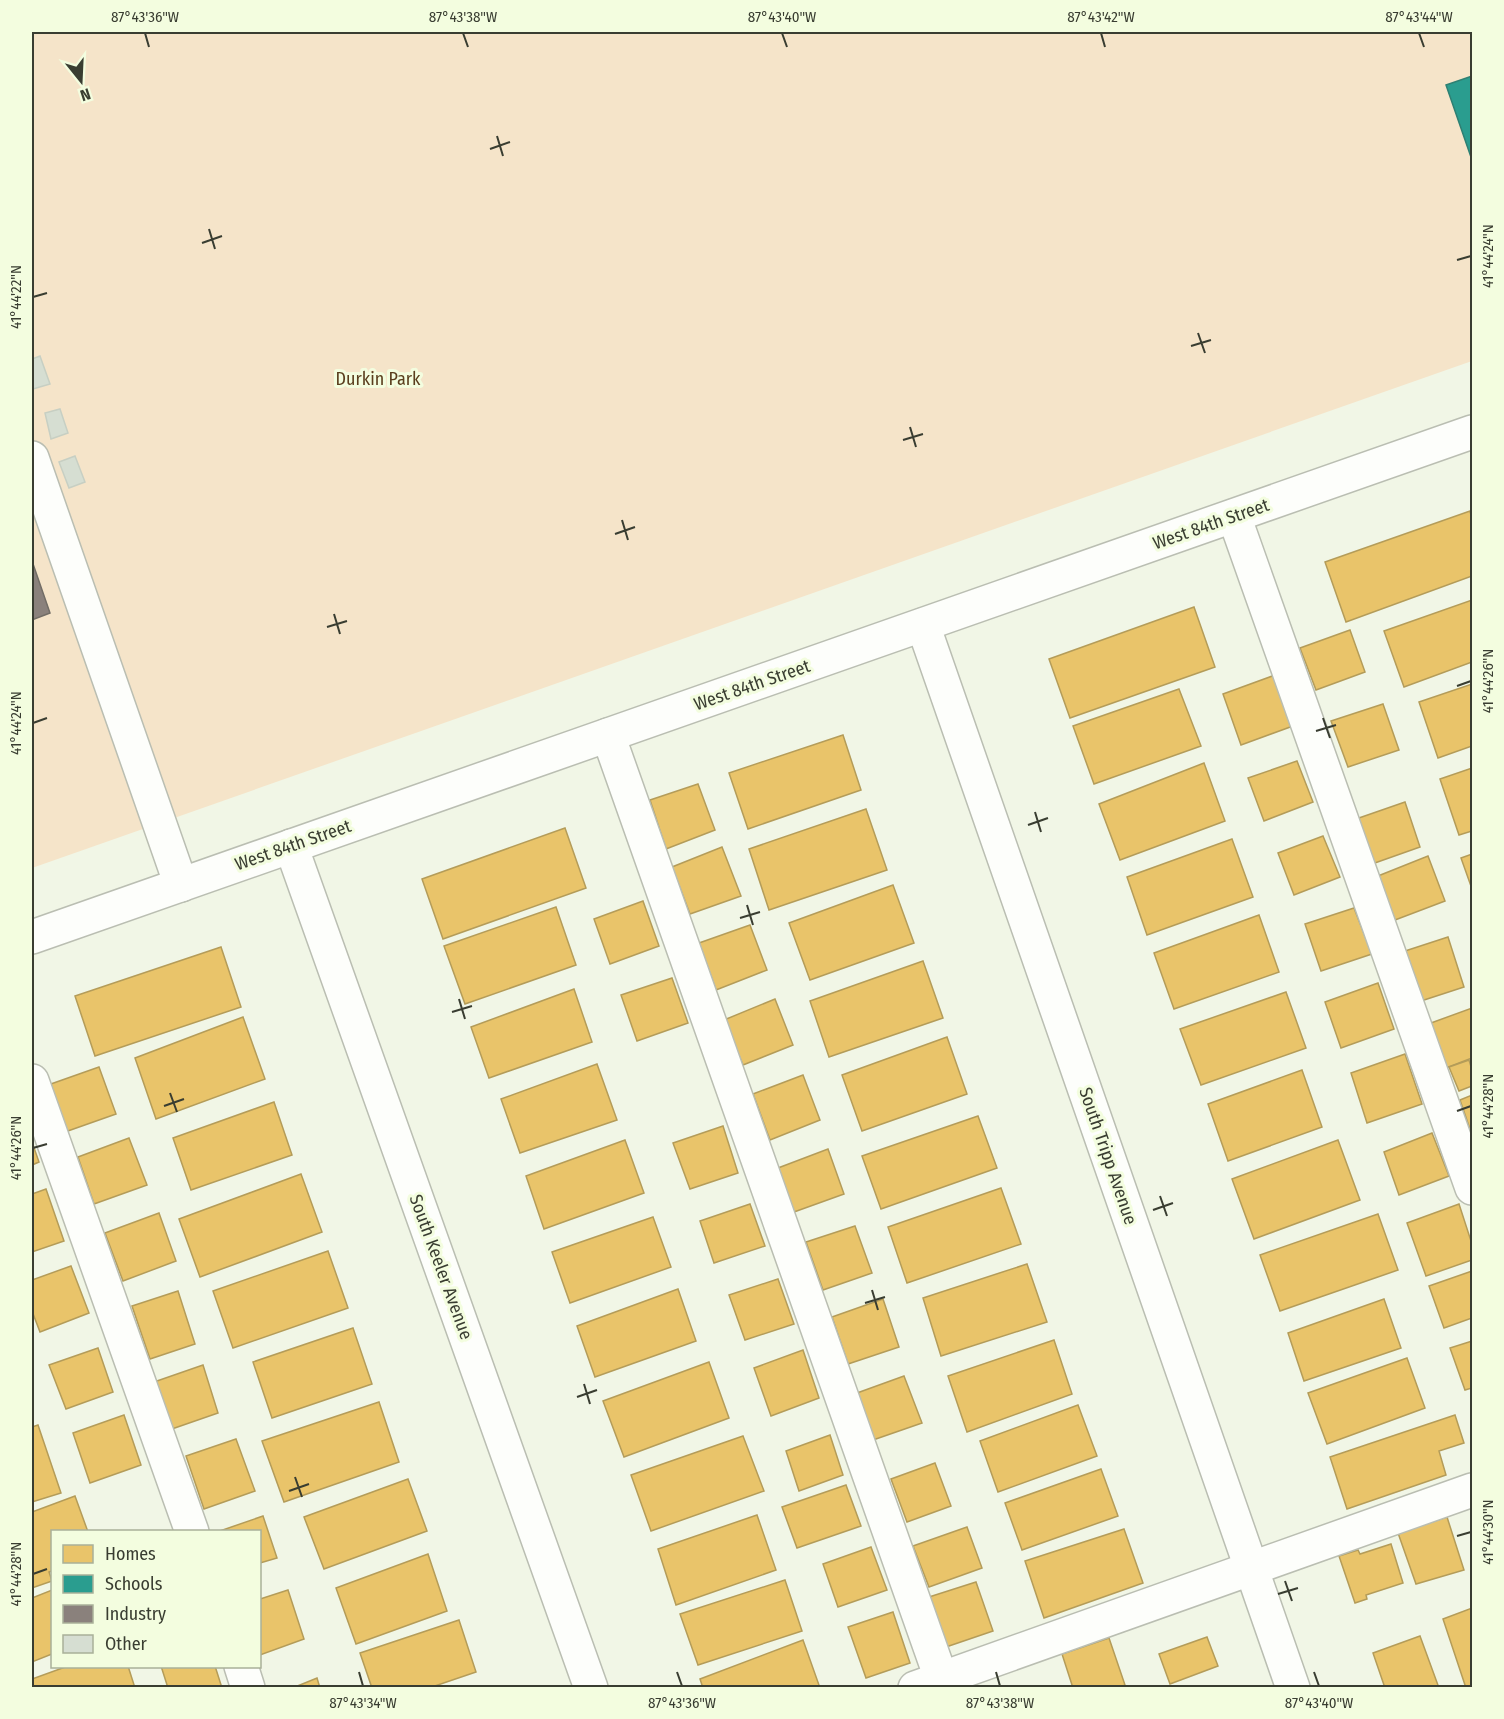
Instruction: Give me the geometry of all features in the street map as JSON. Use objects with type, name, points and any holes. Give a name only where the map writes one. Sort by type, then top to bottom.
[{"type":"street","name":"West 84th Street","points":[[32,937],[1473,432]]},
{"type":"street","points":[[32,459],[181,885]]},
{"type":"street","points":[[1234,516],[1473,1188]]},
{"type":"street","name":"South Tripp Avenue","points":[[923,625],[1293,1688]]},
{"type":"street","points":[[608,735],[928,1683],[1473,1490]]},
{"type":"street","name":"South Keeler Avenue","points":[[291,846],[591,1688]]},
{"type":"street","points":[[32,1081],[191,1530]]},
{"type":"street","points":[[241,1668],[248,1688]]},
{"type":"green space","name":"Durkin Park","points":[[32,32],[1472,32],[1472,361],[32,868]]},
{"type":"building: Homes","points":[[1470,511],[1472,576],[1346,622],[1325,562]]},
{"type":"building: Homes","points":[[1472,600],[1472,662],[1404,687],[1384,631]]},
{"type":"building: Homes","points":[[1194,607],[1215,667],[1070,718],[1049,659]]},
{"type":"building: Homes","points":[[1350,630],[1365,672],[1316,690],[1300,648]]},
{"type":"building: Homes","points":[[1275,675],[1293,726],[1241,745],[1223,694]]},
{"type":"building: Homes","points":[[1472,684],[1472,746],[1438,758],[1419,702]]},
{"type":"building: Homes","points":[[1179,689],[1201,746],[1094,784],[1073,726]]},
{"type":"building: Homes","points":[[1383,704],[1399,750],[1348,767],[1331,721]]},
{"type":"building: Homes","points":[[843,735],[861,790],[748,829],[729,773]]},
{"type":"building: Homes","points":[[1297,761],[1313,802],[1264,821],[1248,778]]},
{"type":"building: Homes","points":[[1204,763],[1225,821],[1120,860],[1099,804]]},
{"type":"building: Homes","points":[[1472,768],[1472,831],[1459,835],[1440,779]]},
{"type":"building: Homes","points":[[698,784],[715,830],[666,849],[650,800]]},
{"type":"building: Homes","points":[[1405,802],[1420,847],[1372,864],[1356,819]]},
{"type":"building: Homes","points":[[866,809],[887,870],[769,910],[749,849]]},
{"type":"building: Homes","points":[[565,828],[586,888],[443,939],[422,879]]},
{"type":"building: Homes","points":[[1323,836],[1340,877],[1294,895],[1278,853]]},
{"type":"building: Homes","points":[[1232,839],[1253,897],[1147,935],[1127,877]]},
{"type":"building: Homes","points":[[722,847],[741,896],[690,914],[672,867]]},
{"type":"building: Homes","points":[[1472,854],[1472,889],[1461,858]]},
{"type":"building: Homes","points":[[1428,856],[1445,901],[1395,920],[1378,876]]},
{"type":"building: Homes","points":[[893,885],[914,943],[810,980],[789,923]]},
{"type":"building: Homes","points":[[643,901],[659,946],[610,964],[594,919]]},
{"type":"building: Homes","points":[[556,907],[576,965],[465,1004],[444,946]]},
{"type":"building: Homes","points":[[1354,908],[1372,954],[1321,971],[1305,924]]},
{"type":"building: Homes","points":[[1259,915],[1279,972],[1174,1009],[1154,953]]},
{"type":"building: Homes","points":[[750,925],[767,970],[716,990],[699,943]]},
{"type":"building: Homes","points":[[1448,937],[1464,987],[1421,1001],[1405,951]]},
{"type":"building: Homes","points":[[221,947],[241,1007],[95,1056],[75,996]]},
{"type":"building: Homes","points":[[923,961],[943,1018],[829,1057],[810,1001]]},
{"type":"building: Homes","points":[[672,978],[688,1023],[637,1041],[621,995]]},
{"type":"building: Homes","points":[[1378,983],[1394,1029],[1341,1048],[1325,1002]]},
{"type":"building: Homes","points":[[574,989],[592,1042],[489,1078],[471,1027]]},
{"type":"building: Homes","points":[[1286,992],[1306,1048],[1201,1085],[1180,1029]]},
{"type":"building: Homes","points":[[775,999],[793,1045],[743,1065],[724,1020]]},
{"type":"building: Homes","points":[[1472,1008],[1472,1058],[1446,1068],[1431,1023]]},
{"type":"building: Homes","points":[[243,1017],[265,1079],[156,1119],[135,1058]]},
{"type":"building: Homes","points":[[947,1037],[967,1094],[862,1131],[842,1075]]},
{"type":"building: Homes","points":[[1405,1054],[1422,1104],[1367,1123],[1351,1073]]},
{"type":"building: Homes","points":[[1469,1060],[1472,1070],[1472,1086],[1459,1091],[1449,1067]]},
{"type":"building: Homes","points":[[597,1064],[617,1120],[520,1153],[501,1099]]},
{"type":"building: Homes","points":[[99,1067],[116,1114],[65,1132],[48,1085]]},
{"type":"building: Homes","points":[[1302,1070],[1322,1127],[1228,1161],[1208,1104]]},
{"type":"building: Homes","points":[[803,1075],[820,1120],[770,1140],[753,1094]]},
{"type":"building: Homes","points":[[1472,1095],[1472,1135],[1460,1100]]},
{"type":"building: Homes","points":[[274,1102],[292,1155],[191,1190],[173,1138]]},
{"type":"building: Homes","points":[[978,1116],[997,1168],[881,1209],[862,1156]]},
{"type":"building: Homes","points":[[723,1126],[738,1173],[690,1189],[673,1143]]},
{"type":"building: Homes","points":[[1432,1133],[1449,1176],[1399,1195],[1384,1152]]},
{"type":"building: Homes","points":[[129,1138],[147,1185],[94,1204],[78,1157]]},
{"type":"building: Homes","points":[[625,1140],[644,1193],[544,1229],[526,1176]]},
{"type":"building: Homes","points":[[1338,1140],[1360,1200],[1254,1239],[1232,1179]]},
{"type":"building: Homes","points":[[32,1142],[39,1162],[32,1165]]},
{"type":"building: Homes","points":[[828,1149],[844,1194],[794,1212],[778,1168]]},
{"type":"building: Homes","points":[[301,1174],[322,1232],[200,1277],[179,1219]]},
{"type":"building: Homes","points":[[1001,1188],[1021,1244],[907,1283],[888,1227]]},
{"type":"building: Homes","points":[[46,1189],[64,1241],[32,1252],[32,1194]]},
{"type":"building: Homes","points":[[750,1204],[765,1246],[714,1263],[700,1221]]},
{"type":"building: Homes","points":[[1459,1204],[1472,1244],[1472,1260],[1426,1276],[1407,1223]]},
{"type":"building: Homes","points":[[159,1213],[176,1261],[123,1281],[105,1233]]},
{"type":"building: Homes","points":[[1378,1214],[1398,1270],[1280,1311],[1260,1255]]},
{"type":"building: Homes","points":[[653,1217],[671,1267],[570,1303],[552,1252]]},
{"type":"building: Homes","points":[[855,1226],[872,1273],[823,1290],[806,1242]]},
{"type":"building: Homes","points":[[328,1251],[348,1308],[233,1348],[213,1291]]},
{"type":"building: Homes","points":[[1027,1264],[1047,1322],[941,1356],[923,1298]]},
{"type":"building: Homes","points":[[71,1266],[89,1313],[40,1332],[32,1311],[32,1280]]},
{"type":"building: Homes","points":[[1472,1271],[1472,1318],[1444,1328],[1429,1286]]},
{"type":"building: Homes","points":[[778,1279],[794,1324],[745,1340],[729,1295]]},
{"type":"building: Homes","points":[[678,1289],[696,1341],[595,1377],[577,1326]]},
{"type":"building: Homes","points":[[178,1291],[195,1344],[150,1359],[132,1306]]},
{"type":"building: Homes","points":[[883,1299],[899,1347],[848,1364],[832,1317]]},
{"type":"building: Homes","points":[[1384,1299],[1401,1348],[1304,1381],[1288,1333]]},
{"type":"building: Homes","points":[[353,1328],[372,1384],[272,1418],[253,1362]]},
{"type":"building: Homes","points":[[1054,1340],[1072,1394],[967,1432],[948,1376]]},
{"type":"building: Homes","points":[[1472,1341],[1472,1388],[1465,1390],[1450,1348]]},
{"type":"building: Homes","points":[[98,1348],[113,1392],[66,1409],[49,1365]]},
{"type":"building: Homes","points":[[803,1350],[819,1398],[771,1416],[754,1368]]},
{"type":"building: Homes","points":[[1407,1358],[1425,1408],[1327,1444],[1308,1393]]},
{"type":"building: Homes","points":[[709,1362],[729,1418],[624,1457],[603,1401]]},
{"type":"building: Homes","points":[[203,1365],[218,1413],[169,1430],[154,1382]]},
{"type":"building: Homes","points":[[904,1376],[922,1423],[873,1440],[857,1393]]},
{"type":"building: Homes","points":[[379,1402],[399,1462],[284,1502],[262,1441]]},
{"type":"building: Homes","points":[[1078,1405],[1097,1456],[998,1492],[980,1441]]},
{"type":"building: Homes","points":[[124,1415],[141,1465],[90,1483],[73,1433]]},
{"type":"building: Homes","points":[[1455,1415],[1464,1443],[1439,1451],[1446,1475],[1347,1509],[1330,1457]]},
{"type":"building: Homes","points":[[38,1425],[61,1493],[32,1502],[32,1427]]},
{"type":"building: Homes","points":[[830,1435],[843,1475],[799,1491],[786,1451]]},
{"type":"building: Homes","points":[[743,1436],[764,1491],[651,1531],[631,1475]]},
{"type":"building: Homes","points":[[236,1439],[255,1491],[204,1509],[186,1456]]},
{"type":"building: Homes","points":[[935,1463],[951,1506],[907,1522],[891,1479]]},
{"type":"building: Homes","points":[[1101,1469],[1118,1516],[1022,1550],[1005,1503]]},
{"type":"building: Homes","points":[[408,1479],[427,1531],[324,1569],[304,1517]]},
{"type":"building: Homes","points":[[846,1485],[861,1526],[797,1548],[782,1507]]},
{"type":"building: Homes","points":[[75,1496],[87,1530],[51,1530],[51,1571],[49,1572],[51,1581],[32,1588],[32,1512]]},
{"type":"building: Homes","points":[[757,1515],[776,1570],[676,1605],[658,1549]]},
{"type":"building: Homes","points":[[263,1516],[277,1558],[261,1563],[261,1530],[223,1530]]},
{"type":"building: Homes","points":[[1447,1517],[1464,1570],[1416,1584],[1398,1533]]},
{"type":"building: Homes","points":[[967,1527],[982,1568],[929,1587],[913,1546]]},
{"type":"building: Homes","points":[[1124,1529],[1143,1583],[1044,1618],[1025,1561]]},
{"type":"building: Homes","points":[[1391,1544],[1403,1583],[1366,1595],[1367,1599],[1355,1603],[1339,1556],[1358,1550],[1360,1554]]},
{"type":"building: Homes","points":[[871,1547],[887,1590],[838,1607],[823,1564]]},
{"type":"building: Homes","points":[[428,1554],[447,1611],[356,1644],[336,1588]]},
{"type":"building: Homes","points":[[785,1580],[802,1631],[698,1665],[680,1614]]},
{"type":"building: Homes","points":[[976,1582],[993,1631],[946,1647],[929,1597]]},
{"type":"building: Homes","points":[[51,1590],[51,1654],[32,1662],[32,1598]]},
{"type":"building: Homes","points":[[288,1590],[304,1639],[261,1655],[261,1599]]},
{"type":"building: Homes","points":[[1472,1608],[1472,1688],[1466,1688],[1443,1619]]},
{"type":"building: Homes","points":[[893,1612],[910,1663],[866,1678],[848,1627]]},
{"type":"building: Homes","points":[[459,1620],[476,1672],[429,1688],[372,1688],[360,1653]]},
{"type":"building: Homes","points":[[1420,1636],[1439,1688],[1385,1688],[1373,1653]]},
{"type":"building: Homes","points":[[1207,1637],[1218,1666],[1170,1684],[1159,1654]]},
{"type":"building: Homes","points":[[1109,1638],[1125,1685],[1118,1688],[1073,1688],[1062,1654]]},
{"type":"building: Homes","points":[[803,1640],[820,1688],[703,1688],[700,1679]]},
{"type":"building: Homes","points":[[62,1668],[129,1668],[135,1688],[32,1688],[32,1679]]},
{"type":"building: Homes","points":[[162,1668],[216,1668],[222,1688],[168,1688]]},
{"type":"building: Homes","points":[[317,1678],[320,1688],[293,1688],[295,1687]]},
{"type":"building: Schools","points":[[1472,76],[1472,160],[1446,85]]},
{"type":"building: Industry","points":[[32,561],[50,613],[32,620]]},
{"type":"building: Other","points":[[40,356],[50,384],[33,389],[32,359]]},
{"type":"building: Other","points":[[60,409],[68,433],[51,439],[45,413]]},
{"type":"building: Other","points":[[75,456],[85,482],[69,488],[59,462]]}]
